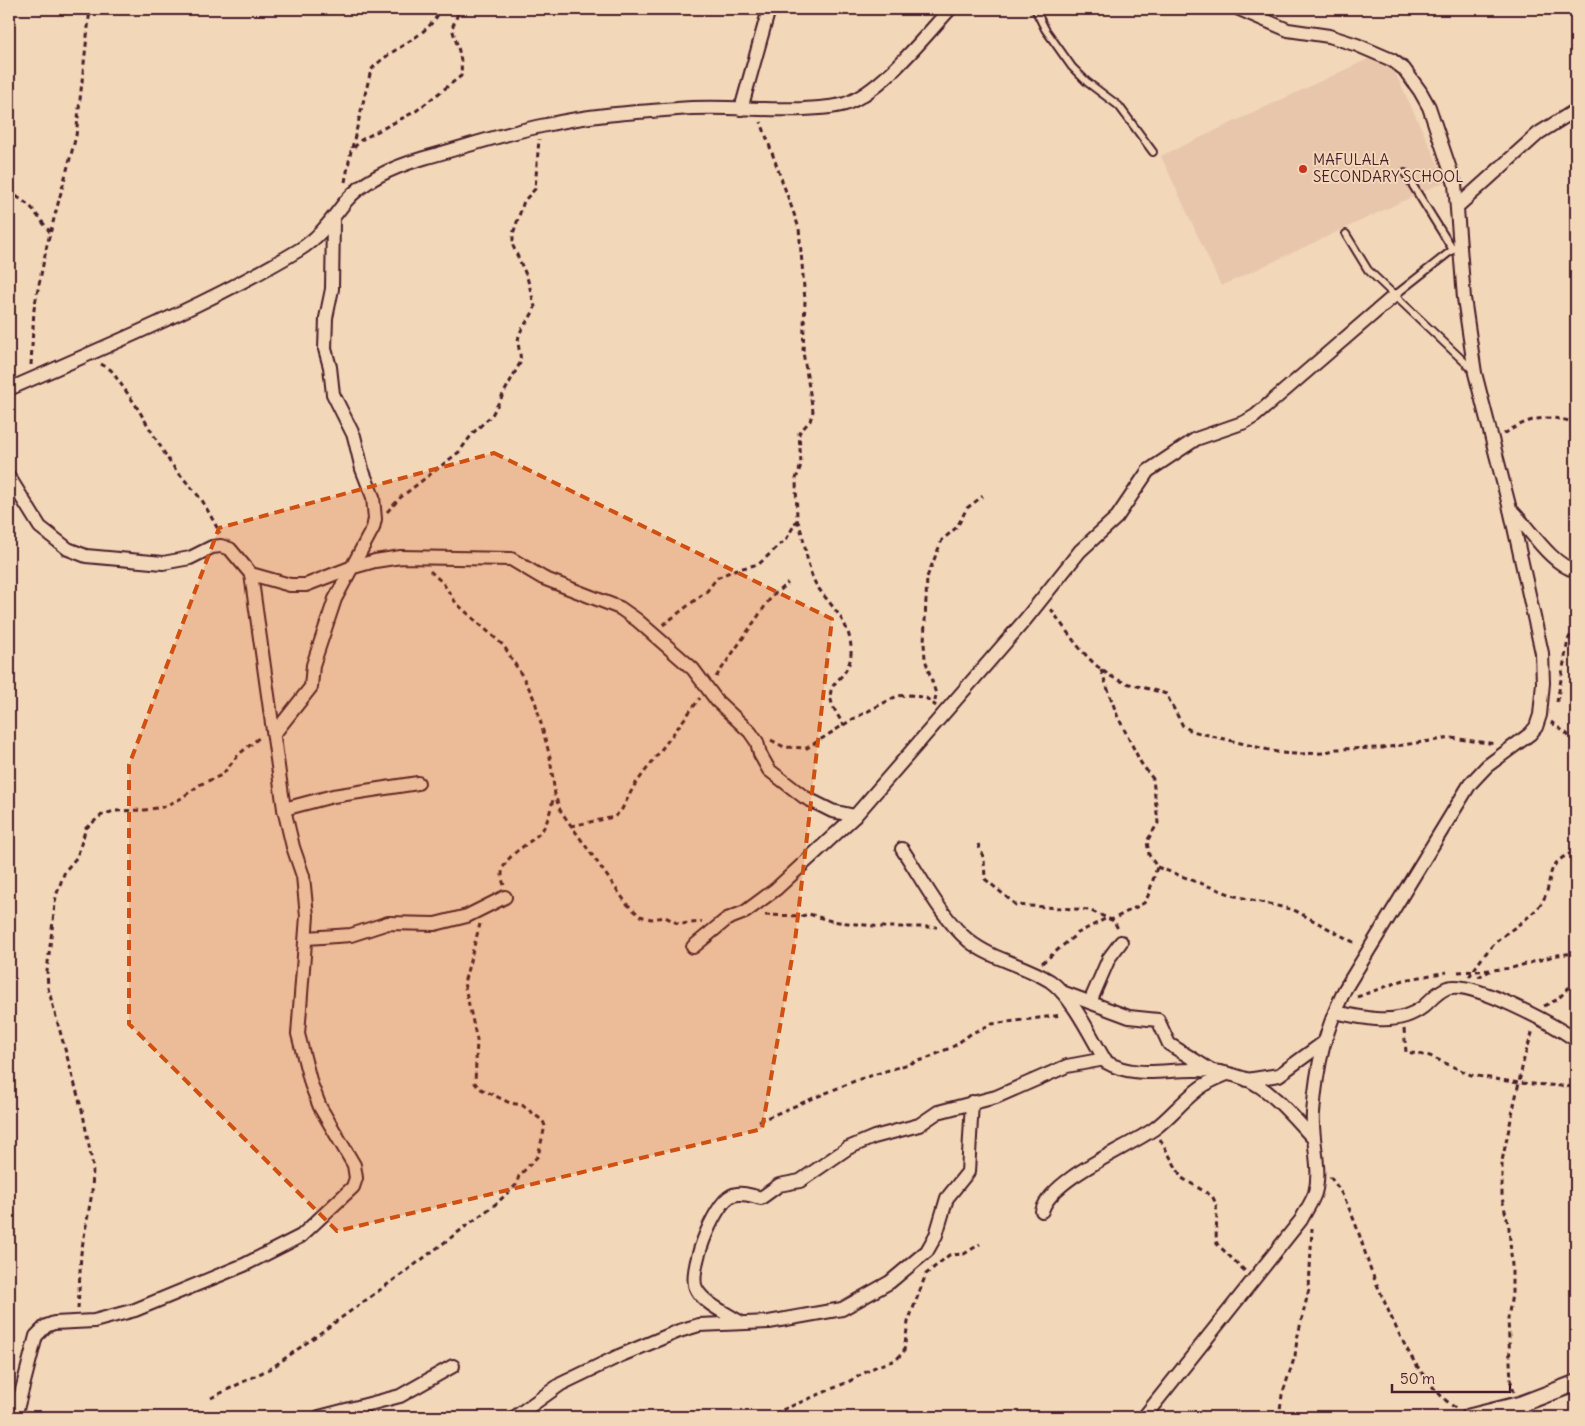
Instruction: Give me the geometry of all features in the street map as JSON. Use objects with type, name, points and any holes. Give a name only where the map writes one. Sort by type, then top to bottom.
[{"type":"street","points":[[741,109],[769,9]]},
{"type":"street","points":[[9,390],[157,322],[282,260],[313,241],[333,221],[347,200],[364,186],[399,166],[549,124],[677,109],[713,107],[757,110],[828,108],[845,104],[864,95],[895,68],[950,9]]},
{"type":"street","points":[[1144,1417],[1301,1220],[1315,1193],[1317,1175],[1313,1138],[1313,1115],[1320,1055],[1334,1012],[1368,952],[1470,784],[1487,766],[1530,734],[1536,727],[1540,715],[1542,692],[1542,653],[1494,442],[1475,373],[1457,247],[1458,205],[1448,161],[1428,107],[1420,91],[1404,69],[1392,60],[1357,44],[1329,36],[1288,30],[1239,9]]},
{"type":"street","points":[[1458,205],[1539,133],[1576,110]]},
{"type":"street","points":[[273,730],[311,687],[313,665],[335,598],[373,528],[375,510],[354,436],[333,394],[330,367],[325,349],[326,318],[332,290],[333,221]]},
{"type":"street","points":[[693,946],[727,919],[745,912],[798,872],[855,816],[1043,598],[1080,551],[1116,517],[1148,471],[1196,438],[1245,422],[1254,416],[1394,296]]},
{"type":"street","points":[[9,477],[40,527],[68,549],[86,556],[163,563],[190,558],[212,547],[221,546],[230,549],[251,574],[284,809],[293,847],[303,876],[307,938],[298,1034],[311,1084],[320,1107],[354,1165],[356,1178],[353,1187],[301,1236],[244,1265],[135,1310],[94,1321],[78,1320],[46,1326],[36,1336],[15,1417]]},
{"type":"street","points":[[1510,509],[1525,523],[1545,549],[1569,569],[1576,571]]},
{"type":"street","points":[[251,574],[290,585],[306,585],[350,568],[375,561],[412,558],[511,559],[543,578],[620,608],[693,669],[707,689],[754,738],[765,765],[804,797],[832,811],[855,816]]},
{"type":"street","points":[[284,809],[334,796],[418,784]]},
{"type":"street","points":[[902,849],[956,929],[990,954],[1050,981],[1062,992],[1105,1059],[1116,1068],[1132,1072],[1212,1071],[1247,1080],[1262,1088],[1313,1138]]},
{"type":"street","points":[[307,938],[351,935],[388,923],[435,924],[486,908],[505,897]]},
{"type":"street","points":[[1090,1002],[1109,958],[1121,942]]},
{"type":"street","points":[[1334,1012],[1366,1019],[1390,1020],[1423,1007],[1447,988],[1463,988],[1480,992],[1532,1015],[1576,1040]]},
{"type":"street","points":[[1062,992],[1129,1017],[1158,1020],[1169,1044],[1212,1071]]},
{"type":"street","points":[[1247,1080],[1279,1075],[1323,1043]]},
{"type":"street","points":[[740,1322],[708,1302],[696,1289],[694,1277],[696,1261],[705,1237],[724,1201],[731,1195],[741,1194],[761,1198],[779,1185],[793,1184],[812,1174],[848,1148],[890,1132],[919,1125],[938,1112],[996,1097],[1067,1066],[1105,1059]]},
{"type":"street","points":[[1042,1211],[1045,1202],[1055,1191],[1082,1170],[1121,1150],[1155,1128],[1204,1084],[1226,1074]]},
{"type":"street","points":[[515,1417],[561,1384],[655,1340],[699,1325],[769,1322],[842,1309],[890,1282],[927,1252],[936,1235],[947,1198],[968,1172],[972,1102]]},
{"type":"street","points":[[320,1417],[400,1396],[453,1366]]},
{"type":"street","points":[[1465,1414],[1522,1410],[1576,1383]]},
{"type":"lane","points":[[1036,9],[1045,29],[1072,67],[1087,82],[1119,106],[1153,152]]},
{"type":"lane","points":[[1394,296],[1457,247],[1406,173]]},
{"type":"lane","points":[[1346,234],[1368,270],[1475,373]]},
{"type":"path","points":[[30,380],[34,310],[51,233],[76,136],[90,9]]},
{"type":"path","points":[[347,200],[345,182],[371,70],[378,62],[424,32],[442,9]]},
{"type":"path","points":[[351,151],[361,140],[416,111],[461,76],[462,61],[460,50],[452,28],[460,9]]},
{"type":"path","points":[[757,110],[778,164],[799,228],[805,300],[803,352],[813,411],[810,421],[798,433],[801,465],[796,479],[798,520],[804,534],[806,553],[818,588],[830,601],[849,632],[851,649],[848,667],[832,686],[829,698],[834,711],[844,725]]},
{"type":"path","points":[[386,513],[401,497],[459,452],[473,433],[492,415],[520,364],[522,357],[518,341],[520,333],[535,307],[527,277],[514,246],[513,227],[524,201],[535,190],[538,143],[549,124]]},
{"type":"path","points":[[9,190],[30,206],[51,233]]},
{"type":"path","points":[[79,357],[102,364],[111,370],[150,426],[171,464],[202,500],[230,549]]},
{"type":"path","points":[[1494,442],[1526,421],[1561,418],[1576,423]]},
{"type":"path","points":[[941,717],[935,704],[936,694],[925,659],[927,577],[942,540],[957,527],[967,508],[983,496]]},
{"type":"path","points":[[652,633],[707,591],[717,578],[734,570],[759,564],[787,538],[798,520]]},
{"type":"path","points":[[412,558],[443,584],[456,603],[504,646],[514,662],[535,701],[550,757],[555,795],[560,810],[627,904],[640,916],[651,919],[665,917],[679,924],[727,919]]},
{"type":"path","points":[[571,826],[614,817],[621,811],[634,786],[707,689],[772,596],[788,583]]},
{"type":"path","points":[[1043,598],[1074,642],[1101,669],[1116,678],[1166,694],[1183,726],[1192,731],[1281,753],[1297,754],[1337,749],[1382,748],[1451,738],[1511,747]]},
{"type":"path","points":[[1556,706],[1568,640],[1576,624]]},
{"type":"path","points":[[1101,669],[1117,715],[1141,763],[1153,779],[1158,823],[1150,834],[1147,847],[1157,867],[1227,894],[1294,910],[1349,939],[1368,952]]},
{"type":"path","points":[[754,738],[769,739],[784,747],[807,748],[897,696],[911,695],[926,698],[935,704]]},
{"type":"path","points":[[1536,727],[1551,721],[1553,715]]},
{"type":"path","points":[[1551,721],[1567,734],[1576,746]]},
{"type":"path","points":[[78,1320],[81,1252],[94,1179],[91,1149],[83,1114],[60,1033],[53,1000],[48,988],[47,971],[60,881],[77,857],[86,828],[102,815],[163,807],[180,799],[201,784],[222,775],[238,755],[273,730]]},
{"type":"path","points":[[505,897],[506,891],[502,876],[506,862],[541,831],[546,824],[555,795]]},
{"type":"path","points":[[978,844],[984,859],[985,878],[1011,903],[1095,911],[1105,919],[1111,920],[1132,911],[1144,903],[1157,867]]},
{"type":"path","points":[[1473,971],[1496,942],[1510,934],[1541,904],[1552,866],[1563,856],[1576,850]]},
{"type":"path","points":[[211,1398],[273,1366],[409,1269],[497,1203],[516,1185],[519,1176],[538,1156],[545,1126],[543,1121],[522,1105],[510,1103],[479,1088],[475,1083],[477,1040],[464,983],[486,908]]},
{"type":"path","points":[[745,912],[759,915],[802,916],[809,914],[831,921],[881,927],[926,926],[956,929]]},
{"type":"path","points":[[1029,972],[1078,933],[1105,919]]},
{"type":"path","points":[[1111,920],[1120,933],[1121,942]]},
{"type":"path","points":[[1340,1000],[1369,993],[1404,980],[1442,973],[1512,968],[1557,955],[1576,953]]},
{"type":"path","points":[[1472,980],[1492,970]]},
{"type":"path","points":[[1522,1410],[1511,1388],[1508,1312],[1512,1294],[1512,1266],[1508,1228],[1502,1198],[1503,1153],[1532,1015],[1558,999],[1576,980]]},
{"type":"path","points":[[759,1121],[856,1080],[928,1058],[954,1046],[972,1033],[992,1024],[1077,1014]]},
{"type":"path","points":[[1404,1016],[1404,1044],[1409,1054],[1430,1056],[1471,1075],[1519,1083],[1576,1087]]},
{"type":"path","points":[[1155,1128],[1182,1178],[1212,1196],[1217,1211],[1217,1244],[1243,1268],[1250,1283]]},
{"type":"path","points":[[1317,1175],[1332,1178],[1351,1213],[1369,1267],[1389,1314],[1418,1369],[1445,1400],[1465,1414]]},
{"type":"path","points":[[1279,1417],[1282,1395],[1295,1356],[1297,1339],[1309,1289],[1309,1266],[1312,1249],[1310,1202]]},
{"type":"path","points":[[766,1417],[848,1382],[877,1366],[896,1360],[904,1351],[908,1322],[926,1274],[949,1255],[964,1254],[980,1244]]},
{"type":"highlighted area","points":[[494,453],[832,619],[795,941],[762,1129],[337,1231],[129,1024],[129,765],[219,528]]},
{"type":"shaded area","name":"MAFULALA SECONDARY SCHOOL","points":[[1385,51],[1446,181],[1221,286],[1161,156]]},
{"type":"place","name":"MAFULALA SECONDARY SCHOOL","points":[[1303,169]]}]
